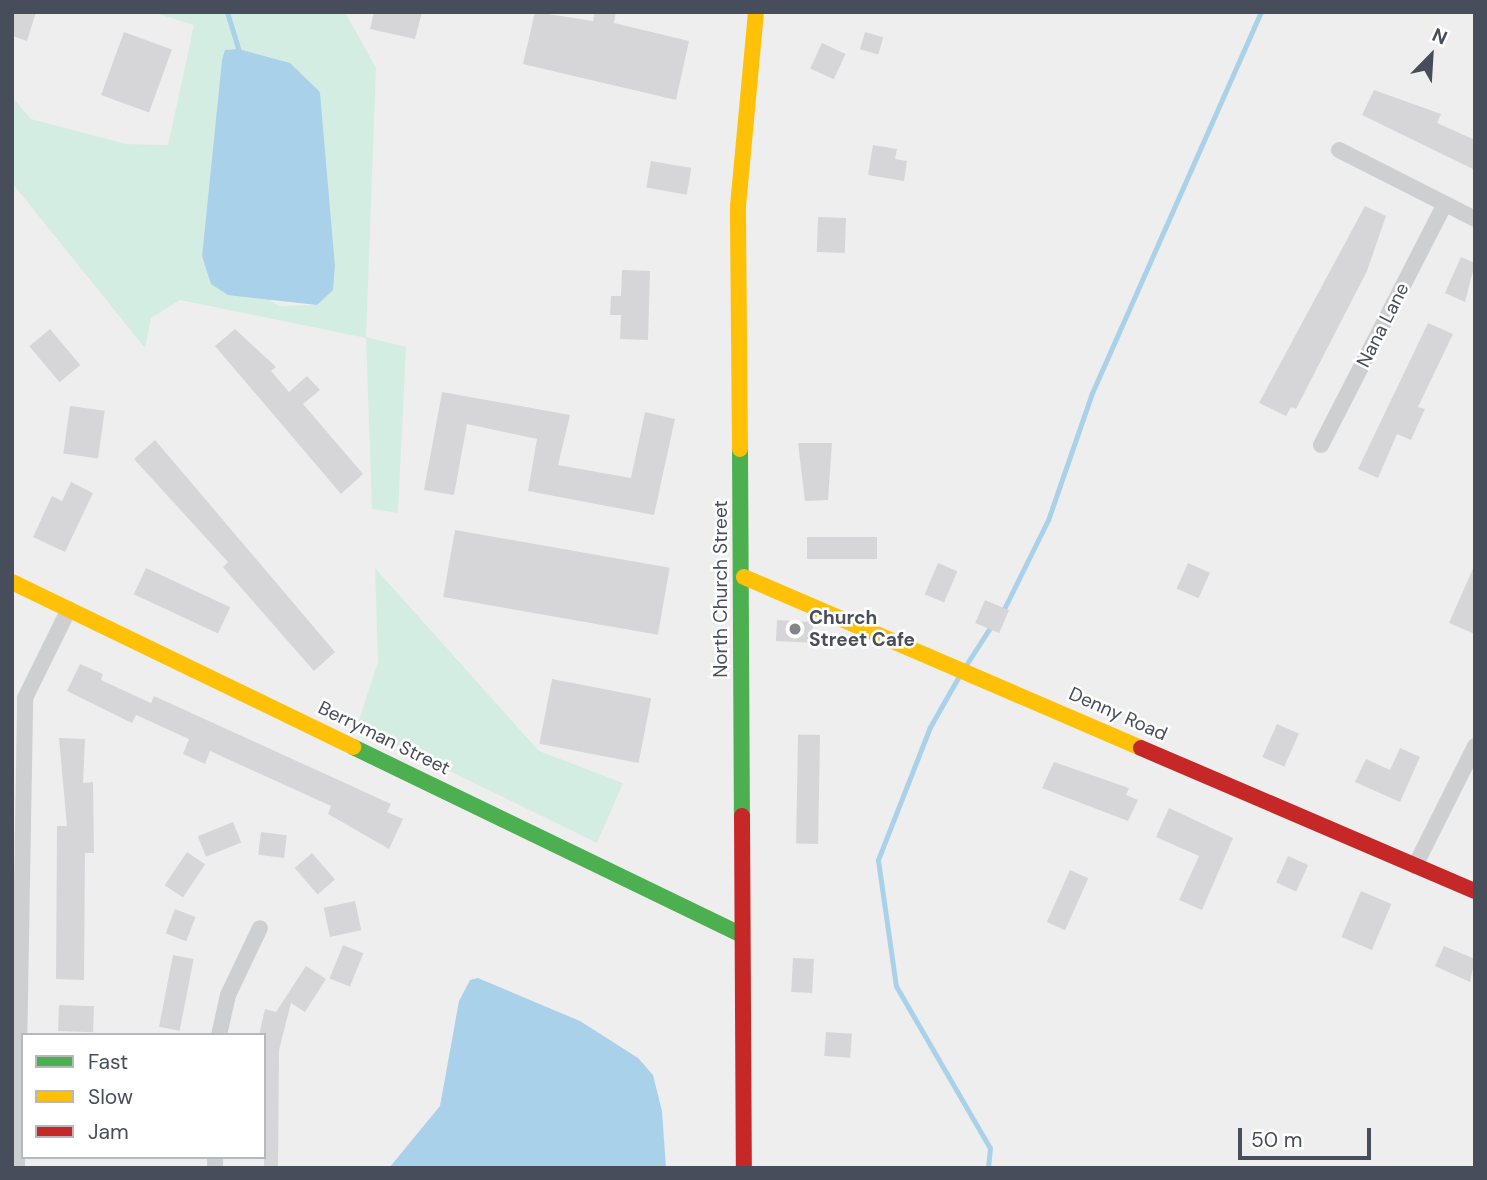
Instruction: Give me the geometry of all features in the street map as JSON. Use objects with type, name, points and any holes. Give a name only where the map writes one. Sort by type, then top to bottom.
[{"type":"street","name":"North Church Street","points":[[744,1168],[738,933],[744,577],[738,206],[756,12]]},
{"type":"street","points":[[1339,150],[1475,219]]},
{"type":"street","name":"Nana Lane","points":[[1321,445],[1445,204]]},
{"type":"street","name":"Denny Road","points":[[744,577],[1475,891]]},
{"type":"street","name":"Berryman Street","points":[[12,582],[738,933]]},
{"type":"street","points":[[21,1033],[25,698],[69,609]]},
{"type":"street","points":[[1415,866],[1475,746]]},
{"type":"street","points":[[219,1033],[228,995],[260,928]]},
{"type":"street","points":[[17,1168],[21,1036]]},
{"type":"green space","points":[[152,12],[345,12],[376,68],[366,337],[406,347],[398,513],[372,509],[366,338],[180,300],[151,318],[145,348],[12,183],[12,97],[31,119],[126,144],[168,145],[194,25]],"holes":[[[222,60],[320,91],[335,266],[333,290],[316,305],[279,306],[202,256]]]},
{"type":"green space","points":[[375,568],[539,751],[623,783],[597,843],[357,726],[378,662]]},
{"type":"water","points":[[238,49],[290,63],[320,92],[335,266],[333,290],[317,305],[228,295],[211,284],[202,256],[222,60],[225,50]]},
{"type":"water","points":[[478,978],[580,1021],[638,1058],[653,1075],[662,1111],[666,1168],[389,1168],[440,1106],[459,1001],[470,980]]},
{"type":"building","points":[[12,12],[36,12],[27,41],[12,36]]},
{"type":"building","points":[[374,12],[422,12],[415,39],[370,29]]},
{"type":"building","points":[[535,12],[593,21],[595,12],[616,12],[614,23],[689,41],[676,100],[523,64]]},
{"type":"building","points":[[124,32],[172,49],[149,112],[101,95]]},
{"type":"building","points":[[865,32],[883,37],[878,55],[860,49]]},
{"type":"building","points":[[822,43],[846,54],[834,79],[810,68]]},
{"type":"building","points":[[1374,90],[1441,114],[1437,123],[1475,140],[1475,170],[1362,115]]},
{"type":"building","points":[[873,145],[897,149],[895,159],[907,161],[904,181],[868,175]]},
{"type":"building","points":[[651,161],[691,168],[687,195],[646,188]]},
{"type":"building","points":[[1365,206],[1386,216],[1367,271],[1296,409],[1291,407],[1286,416],[1259,403]]},
{"type":"building","points":[[818,217],[846,218],[845,253],[817,252]]},
{"type":"building","points":[[1461,257],[1475,263],[1465,302],[1445,293]]},
{"type":"building","points":[[622,270],[650,271],[648,340],[620,339],[621,315],[610,315],[611,296],[621,296]]},
{"type":"building","points":[[1428,323],[1453,334],[1418,407],[1425,409],[1411,440],[1397,434],[1378,478],[1358,469]]},
{"type":"building","points":[[50,329],[80,365],[60,382],[29,346]]},
{"type":"building","points":[[235,329],[276,367],[271,371],[289,392],[307,376],[320,390],[303,404],[363,474],[341,494],[215,346]]},
{"type":"building","points":[[442,392],[570,415],[558,465],[631,478],[645,412],[675,419],[654,515],[528,491],[537,439],[467,424],[454,495],[424,490]]},
{"type":"building","points":[[70,406],[105,411],[98,458],[63,454]]},
{"type":"building","points":[[155,440],[335,652],[314,671],[223,567],[228,562],[134,459]]},
{"type":"building","points":[[798,443],[832,443],[828,500],[805,501]]},
{"type":"building","points":[[71,482],[93,493],[65,552],[33,537],[52,496],[62,501]]},
{"type":"building","points":[[455,530],[670,568],[658,635],[443,597]]},
{"type":"building","points":[[807,537],[877,537],[877,559],[807,559]]},
{"type":"building","points":[[938,563],[957,571],[944,603],[925,594]]},
{"type":"building","points":[[1188,563],[1210,573],[1199,598],[1177,589]]},
{"type":"building","points":[[1475,564],[1475,634],[1449,623]]},
{"type":"building","points":[[146,568],[230,607],[218,634],[134,594]]},
{"type":"building","points":[[985,600],[1009,610],[999,633],[975,623]]},
{"type":"building","points":[[777,620],[813,622],[812,643],[776,641]]},
{"type":"building","points":[[80,664],[103,674],[101,680],[151,703],[154,696],[391,804],[387,812],[403,819],[389,849],[328,814],[331,806],[210,751],[205,764],[183,754],[189,739],[136,715],[132,723],[67,691]]},
{"type":"building","points":[[552,679],[651,698],[639,763],[539,744]]},
{"type":"building","points":[[1277,724],[1299,734],[1284,767],[1262,757]]},
{"type":"building","points":[[798,735],[820,735],[818,844],[796,844]]},
{"type":"building","points":[[59,738],[85,739],[83,783],[93,782],[94,853],[85,853],[84,980],[56,979],[57,826],[67,826]]},
{"type":"building","points":[[1400,748],[1420,757],[1400,802],[1355,782],[1366,759],[1390,770]]},
{"type":"building","points":[[1054,762],[1129,788],[1126,795],[1138,800],[1128,821],[1042,788]]},
{"type":"building","points":[[1169,808],[1233,838],[1202,910],[1179,900],[1199,856],[1156,837]]},
{"type":"building","points":[[233,822],[241,842],[206,857],[198,836]]},
{"type":"building","points":[[261,832],[287,835],[284,858],[258,855]]},
{"type":"building","points":[[187,852],[205,864],[183,897],[165,885]]},
{"type":"building","points":[[312,853],[335,879],[318,895],[295,868]]},
{"type":"building","points":[[1288,856],[1308,865],[1296,891],[1276,882]]},
{"type":"building","points":[[1070,870],[1088,878],[1065,930],[1047,922]]},
{"type":"building","points":[[1361,891],[1391,904],[1372,950],[1341,937]]},
{"type":"building","points":[[355,901],[361,930],[330,937],[324,908]]},
{"type":"building","points":[[175,909],[196,917],[186,941],[166,933]]},
{"type":"building","points":[[343,945],[363,953],[350,987],[330,978]]},
{"type":"building","points":[[1444,946],[1475,959],[1470,982],[1435,966]]},
{"type":"building","points":[[173,955],[194,959],[180,1031],[159,1027]]},
{"type":"building","points":[[793,958],[814,959],[812,993],[791,992]]},
{"type":"building","points":[[306,966],[326,979],[305,1012],[291,1003],[279,1050],[278,1168],[264,1168],[266,1033],[259,1033],[265,1009],[276,1012]]},
{"type":"building","points":[[59,1005],[94,1006],[93,1032],[58,1031]]},
{"type":"building","points":[[826,1032],[852,1034],[850,1058],[824,1056]]},
{"type":"waterway","points":[[227,12],[238,49]]},
{"type":"waterway","points":[[1002,613],[1048,520],[1092,393],[1261,12]]},
{"type":"waterway","points":[[966,665],[991,626]]},
{"type":"waterway","points":[[959,676],[930,727],[878,860],[896,986],[990,1148],[988,1168]]},
{"type":"traffic: fast","points":[[740,449],[742,816]]},
{"type":"traffic: fast","points":[[353,747],[738,933]]},
{"type":"traffic: slow","points":[[740,449],[738,206],[756,12]]},
{"type":"traffic: slow","points":[[744,577],[1141,748]]},
{"type":"traffic: slow","points":[[12,582],[353,747]]},
{"type":"traffic: jam","points":[[1141,748],[1475,891]]},
{"type":"traffic: jam","points":[[742,816],[744,1168]]},
{"type":"place","name":"Church Street Cafe","points":[[795,629]]}]
